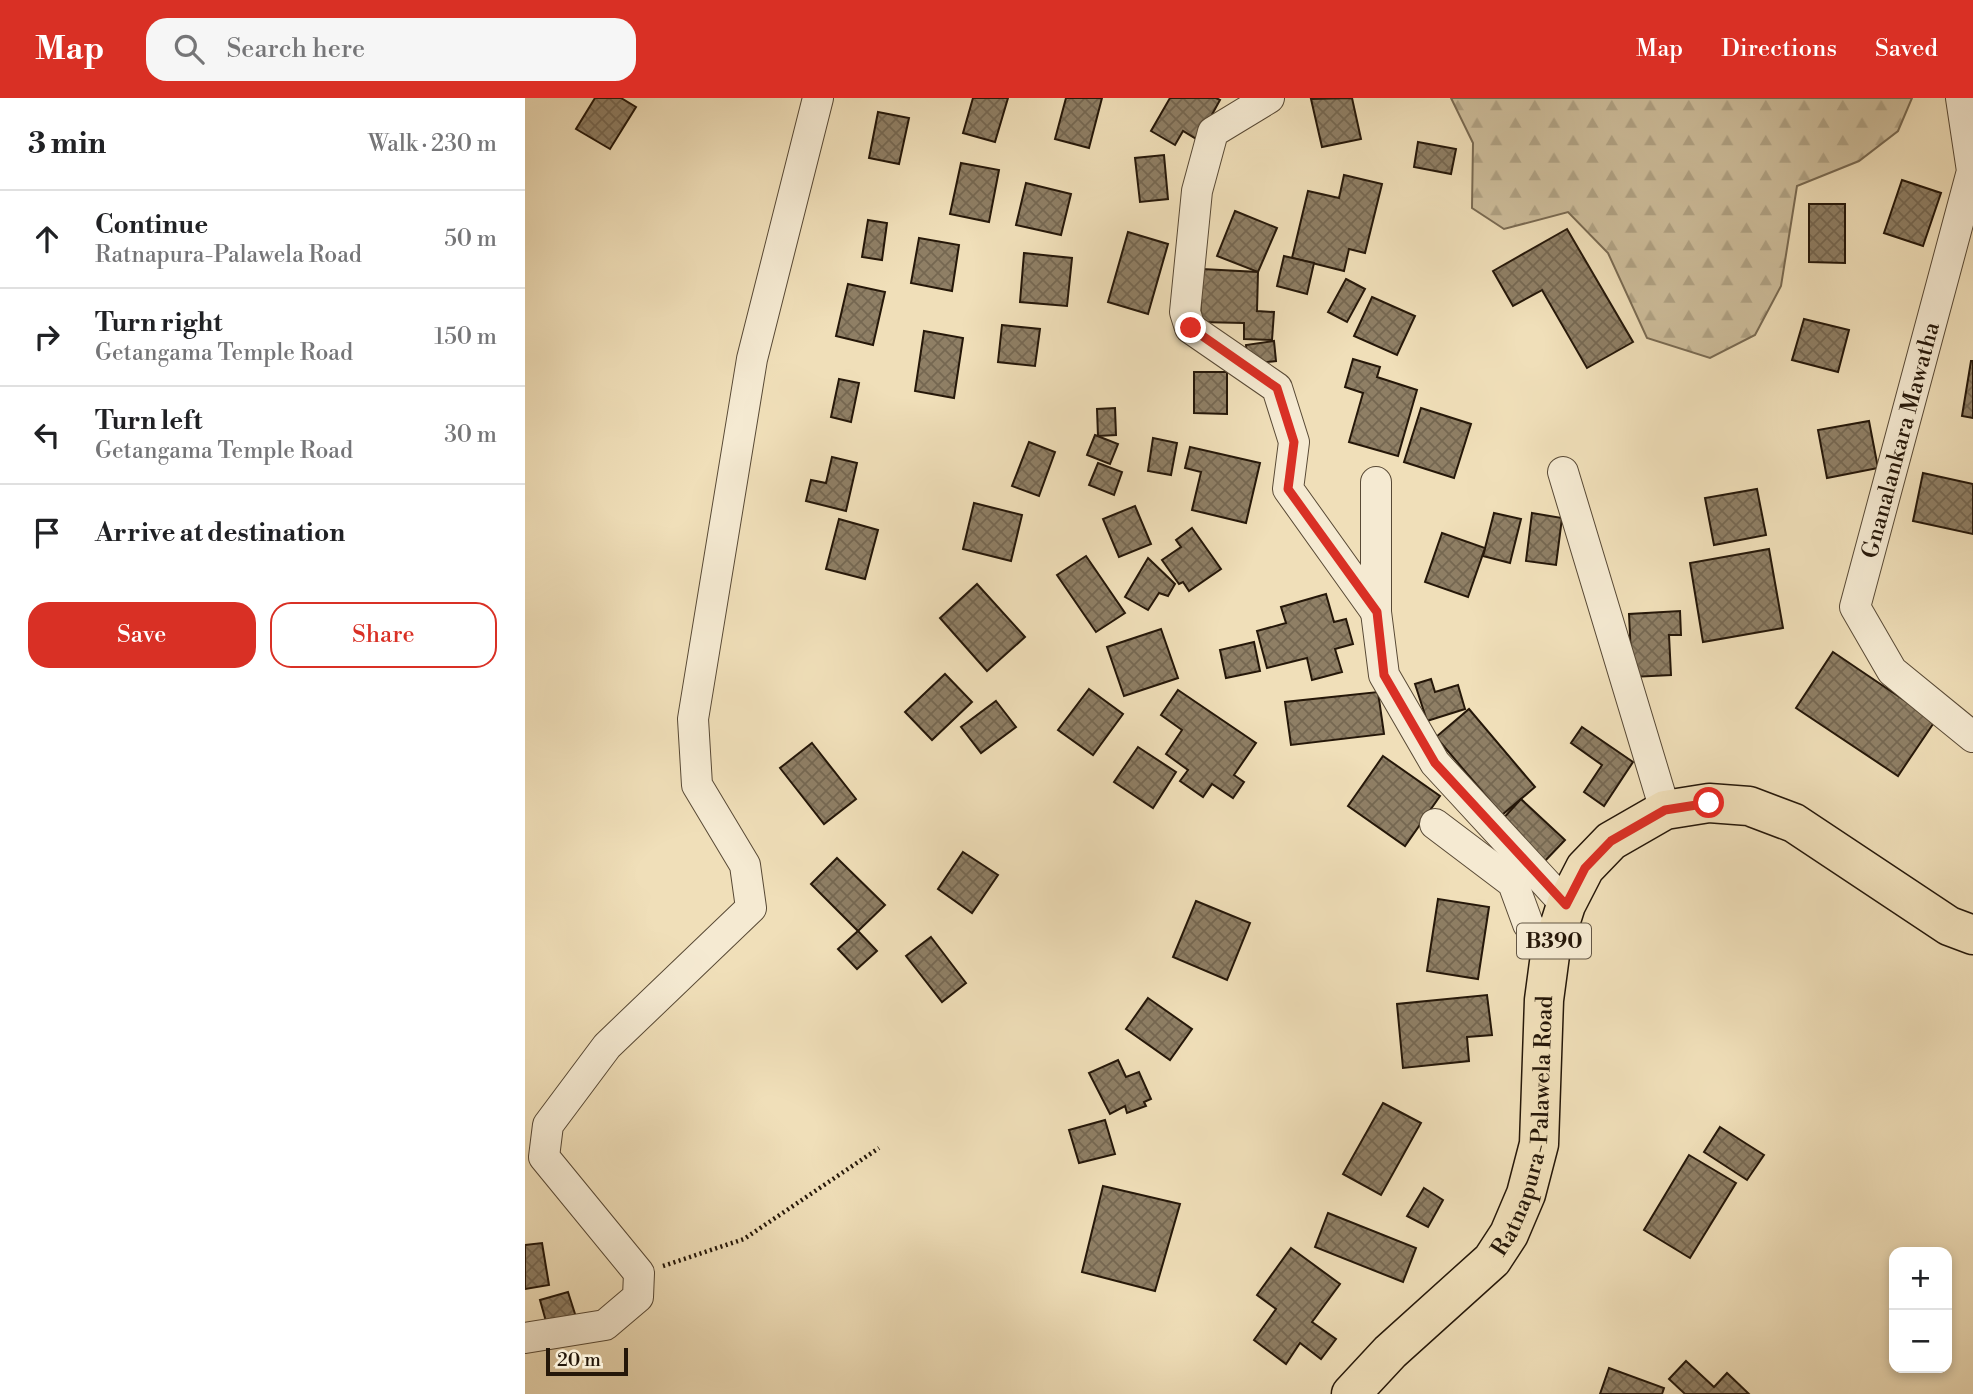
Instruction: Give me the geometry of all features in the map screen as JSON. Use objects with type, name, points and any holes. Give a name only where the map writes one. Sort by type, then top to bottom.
[{"type":"main road","name":"Ratnapura-Palawela Road","points":[[1351,1394],[1390,1353],[1492,1260],[1509,1234],[1526,1195],[1539,1144],[1544,1000],[1550,955],[1566,905],[1585,868],[1611,841],[1665,810],[1709,803],[1749,806],[1794,822],[1949,926],[1973,935]]},
{"type":"street","points":[[525,1338],[605,1325],[638,1297],[639,1273],[544,1157],[548,1125],[607,1046],[751,908],[745,865],[697,785],[693,719],[752,359],[818,98]]},
{"type":"street","points":[[1269,98],[1213,132],[1197,191],[1185,312],[1191,328],[1277,388],[1294,442],[1288,489],[1377,612]]},
{"type":"street","name":"Gnanalankara Mawatha","points":[[1961,98],[1972,171],[1855,607],[1892,671],[1973,737]]},
{"type":"street","points":[[1563,472],[1665,810]]},
{"type":"street","points":[[1376,482],[1377,612],[1384,675],[1435,763],[1566,905]]},
{"type":"street","points":[[1436,824],[1513,883],[1528,924],[1550,955]]},
{"type":"path","points":[[639,1273],[744,1239],[879,1148]]},
{"type":"green space","points":[[1451,98],[1912,98],[1898,131],[1859,161],[1797,186],[1781,286],[1755,335],[1710,358],[1647,338],[1608,253],[1568,212],[1504,229],[1472,208],[1473,143]]},
{"type":"building","points":[[595,98],[621,98],[636,107],[610,149],[576,129]]},
{"type":"building","points":[[973,98],[1008,98],[995,142],[963,133]]},
{"type":"building","points":[[1066,98],[1102,98],[1089,148],[1055,139]]},
{"type":"building","points":[[1170,98],[1220,100],[1198,140],[1183,131],[1175,145],[1151,131]]},
{"type":"building","points":[[1352,98],[1361,139],[1322,147],[1311,99]]},
{"type":"building","points":[[878,112],[909,118],[899,164],[869,158]]},
{"type":"building","points":[[1418,142],[1456,149],[1451,174],[1414,167]]},
{"type":"building","points":[[1164,155],[1168,199],[1140,202],[1135,158]]},
{"type":"building","points":[[961,163],[999,170],[989,222],[950,214]]},
{"type":"building","points":[[1344,175],[1382,184],[1365,253],[1349,249],[1344,271],[1292,258],[1308,191],[1339,198]]},
{"type":"building","points":[[1902,180],[1941,193],[1923,246],[1884,233]]},
{"type":"building","points":[[1026,183],[1071,194],[1061,235],[1016,225]]},
{"type":"building","points":[[1809,204],[1845,204],[1845,263],[1809,262]]},
{"type":"building","points":[[1235,211],[1277,228],[1258,272],[1217,256]]},
{"type":"building","points":[[868,220],[887,223],[882,260],[862,257]]},
{"type":"building","points":[[1567,229],[1633,342],[1587,368],[1542,290],[1513,306],[1493,271]]},
{"type":"building","points":[[1128,232],[1168,244],[1148,314],[1108,302]]},
{"type":"building","points":[[919,238],[959,245],[952,291],[911,283]]},
{"type":"building","points":[[1024,253],[1072,258],[1067,306],[1020,302]]},
{"type":"building","points":[[1284,256],[1314,263],[1307,294],[1277,286]]},
{"type":"building","points":[[1202,269],[1258,272],[1257,311],[1274,312],[1272,340],[1244,339],[1244,323],[1200,322]]},
{"type":"building","points":[[1346,279],[1365,289],[1347,322],[1328,312]]},
{"type":"building","points":[[848,284],[885,292],[873,345],[836,336]]},
{"type":"building","points":[[1372,297],[1415,316],[1397,355],[1354,336]]},
{"type":"building","points":[[1804,319],[1849,330],[1838,372],[1792,360]]},
{"type":"building","points":[[1002,325],[1040,329],[1035,366],[998,362]]},
{"type":"building","points":[[924,331],[963,338],[954,398],[915,391]]},
{"type":"building","points":[[1274,341],[1276,361],[1248,364],[1246,345]]},
{"type":"building","points":[[1353,359],[1380,367],[1377,377],[1417,390],[1398,456],[1349,442],[1363,393],[1345,387]]},
{"type":"building","points":[[1973,361],[1973,418],[1962,416]]},
{"type":"building","points":[[1194,372],[1227,372],[1227,414],[1194,413]]},
{"type":"building","points":[[839,379],[859,383],[851,422],[831,417]]},
{"type":"building","points":[[1115,408],[1116,435],[1098,436],[1097,409]]},
{"type":"building","points":[[1421,408],[1471,424],[1454,478],[1404,462]]},
{"type":"building","points":[[1869,421],[1878,468],[1827,478],[1818,430]]},
{"type":"building","points":[[1095,435],[1118,444],[1110,464],[1087,455]]},
{"type":"building","points":[[1153,438],[1177,443],[1171,475],[1148,471]]},
{"type":"building","points":[[1029,442],[1055,452],[1039,496],[1012,486]]},
{"type":"building","points":[[1190,447],[1260,463],[1246,523],[1192,510],[1201,472],[1185,468]]},
{"type":"building","points":[[832,457],[857,463],[846,511],[806,501],[811,480],[826,483]]},
{"type":"building","points":[[1098,463],[1122,472],[1114,495],[1089,485]]},
{"type":"building","points":[[1923,473],[1973,484],[1973,534],[1913,521]]},
{"type":"building","points":[[1757,489],[1766,535],[1714,545],[1705,498]]},
{"type":"building","points":[[974,503],[1022,515],[1011,561],[963,549]]},
{"type":"building","points":[[1135,506],[1151,544],[1119,557],[1103,519]]},
{"type":"building","points":[[1494,513],[1521,519],[1510,563],[1483,556]]},
{"type":"building","points":[[1532,513],[1562,518],[1556,565],[1526,561]]},
{"type":"building","points":[[839,519],[878,530],[865,579],[826,569]]},
{"type":"building","points":[[1192,528],[1221,569],[1189,591],[1183,582],[1179,584],[1162,560],[1181,547],[1176,540]]},
{"type":"building","points":[[1442,533],[1485,548],[1468,597],[1425,582]]},
{"type":"building","points":[[1769,549],[1783,628],[1703,642],[1690,563]]},
{"type":"building","points":[[1086,556],[1125,613],[1096,632],[1057,575]]},
{"type":"building","points":[[1148,558],[1175,584],[1168,596],[1159,593],[1148,610],[1125,597]]},
{"type":"building","points":[[977,584],[1025,637],[987,671],[940,618]]},
{"type":"building","points":[[1326,594],[1334,622],[1346,619],[1353,644],[1335,649],[1342,672],[1312,680],[1307,658],[1267,668],[1257,631],[1286,623],[1281,607]]},
{"type":"building","points":[[1680,611],[1681,635],[1669,635],[1671,675],[1632,677],[1629,614]]},
{"type":"building","points":[[1161,629],[1178,678],[1124,696],[1107,647]]},
{"type":"building","points":[[1254,642],[1260,671],[1226,678],[1220,650]]},
{"type":"building","points":[[1833,652],[1935,721],[1898,776],[1796,708]]},
{"type":"building","points":[[945,674],[972,702],[932,740],[905,712]]},
{"type":"building","points":[[1431,679],[1435,692],[1458,685],[1465,709],[1427,721],[1415,684]]},
{"type":"building","points":[[1089,689],[1123,714],[1093,755],[1058,730]]},
{"type":"building","points":[[1178,690],[1256,743],[1234,775],[1244,782],[1233,798],[1212,784],[1203,797],[1180,781],[1188,770],[1166,754],[1182,730],[1161,715]]},
{"type":"building","points":[[1378,692],[1384,734],[1291,745],[1285,702]]},
{"type":"building","points":[[996,701],[1016,727],[981,753],[961,727]]},
{"type":"building","points":[[1469,709],[1535,787],[1502,815],[1436,737]]},
{"type":"building","points":[[1582,727],[1633,762],[1604,806],[1584,792],[1602,765],[1571,743]]},
{"type":"building","points":[[812,743],[856,799],[824,824],[780,768]]},
{"type":"building","points":[[1138,747],[1176,772],[1153,808],[1114,782]]},
{"type":"building","points":[[1383,756],[1440,796],[1405,846],[1348,806]]},
{"type":"building","points":[[1521,799],[1565,840],[1542,864],[1499,823]]},
{"type":"building","points":[[963,852],[998,875],[972,913],[938,889]]},
{"type":"building","points":[[837,858],[885,905],[858,931],[811,884]]},
{"type":"building","points":[[1438,899],[1489,907],[1478,979],[1427,971]]},
{"type":"building","points":[[1196,901],[1250,923],[1227,980],[1173,957]]},
{"type":"building","points":[[858,931],[877,951],[857,969],[838,949]]},
{"type":"building","points":[[931,937],[966,983],[942,1002],[906,956]]},
{"type":"building","points":[[1487,995],[1492,1035],[1467,1037],[1469,1061],[1403,1068],[1397,1004]]},
{"type":"building","points":[[1148,998],[1192,1029],[1170,1060],[1126,1029]]},
{"type":"building","points":[[1118,1060],[1126,1077],[1139,1072],[1151,1099],[1144,1102],[1146,1106],[1127,1113],[1125,1106],[1110,1114],[1089,1073]]},
{"type":"building","points":[[1383,1103],[1421,1123],[1381,1195],[1343,1174]]},
{"type":"building","points":[[1105,1120],[1115,1154],[1079,1163],[1069,1130]]},
{"type":"building","points":[[1720,1127],[1764,1155],[1747,1180],[1704,1152]]},
{"type":"building","points":[[1689,1155],[1736,1183],[1690,1258],[1644,1230]]},
{"type":"building","points":[[1103,1186],[1180,1204],[1155,1291],[1082,1272]]},
{"type":"building","points":[[1424,1188],[1443,1200],[1428,1227],[1407,1216]]},
{"type":"building","points":[[1328,1213],[1416,1248],[1403,1282],[1315,1247]]},
{"type":"building","points":[[542,1243],[549,1285],[525,1289],[525,1245]]},
{"type":"building","points":[[1291,1248],[1340,1284],[1312,1322],[1336,1339],[1321,1359],[1300,1343],[1286,1364],[1254,1340],[1276,1309],[1257,1295]]},
{"type":"building","points":[[568,1292],[576,1317],[547,1325],[540,1300]]},
{"type":"building","points":[[1686,1361],[1714,1387],[1727,1373],[1749,1394],[1685,1394],[1669,1379]]},
{"type":"building","points":[[1609,1368],[1664,1388],[1662,1394],[1600,1394]]},
{"type":"route","points":[[1191,328],[1277,388],[1294,442],[1288,489],[1377,612],[1384,675],[1435,763],[1566,905],[1585,868],[1611,841],[1665,810],[1709,803]]}]
